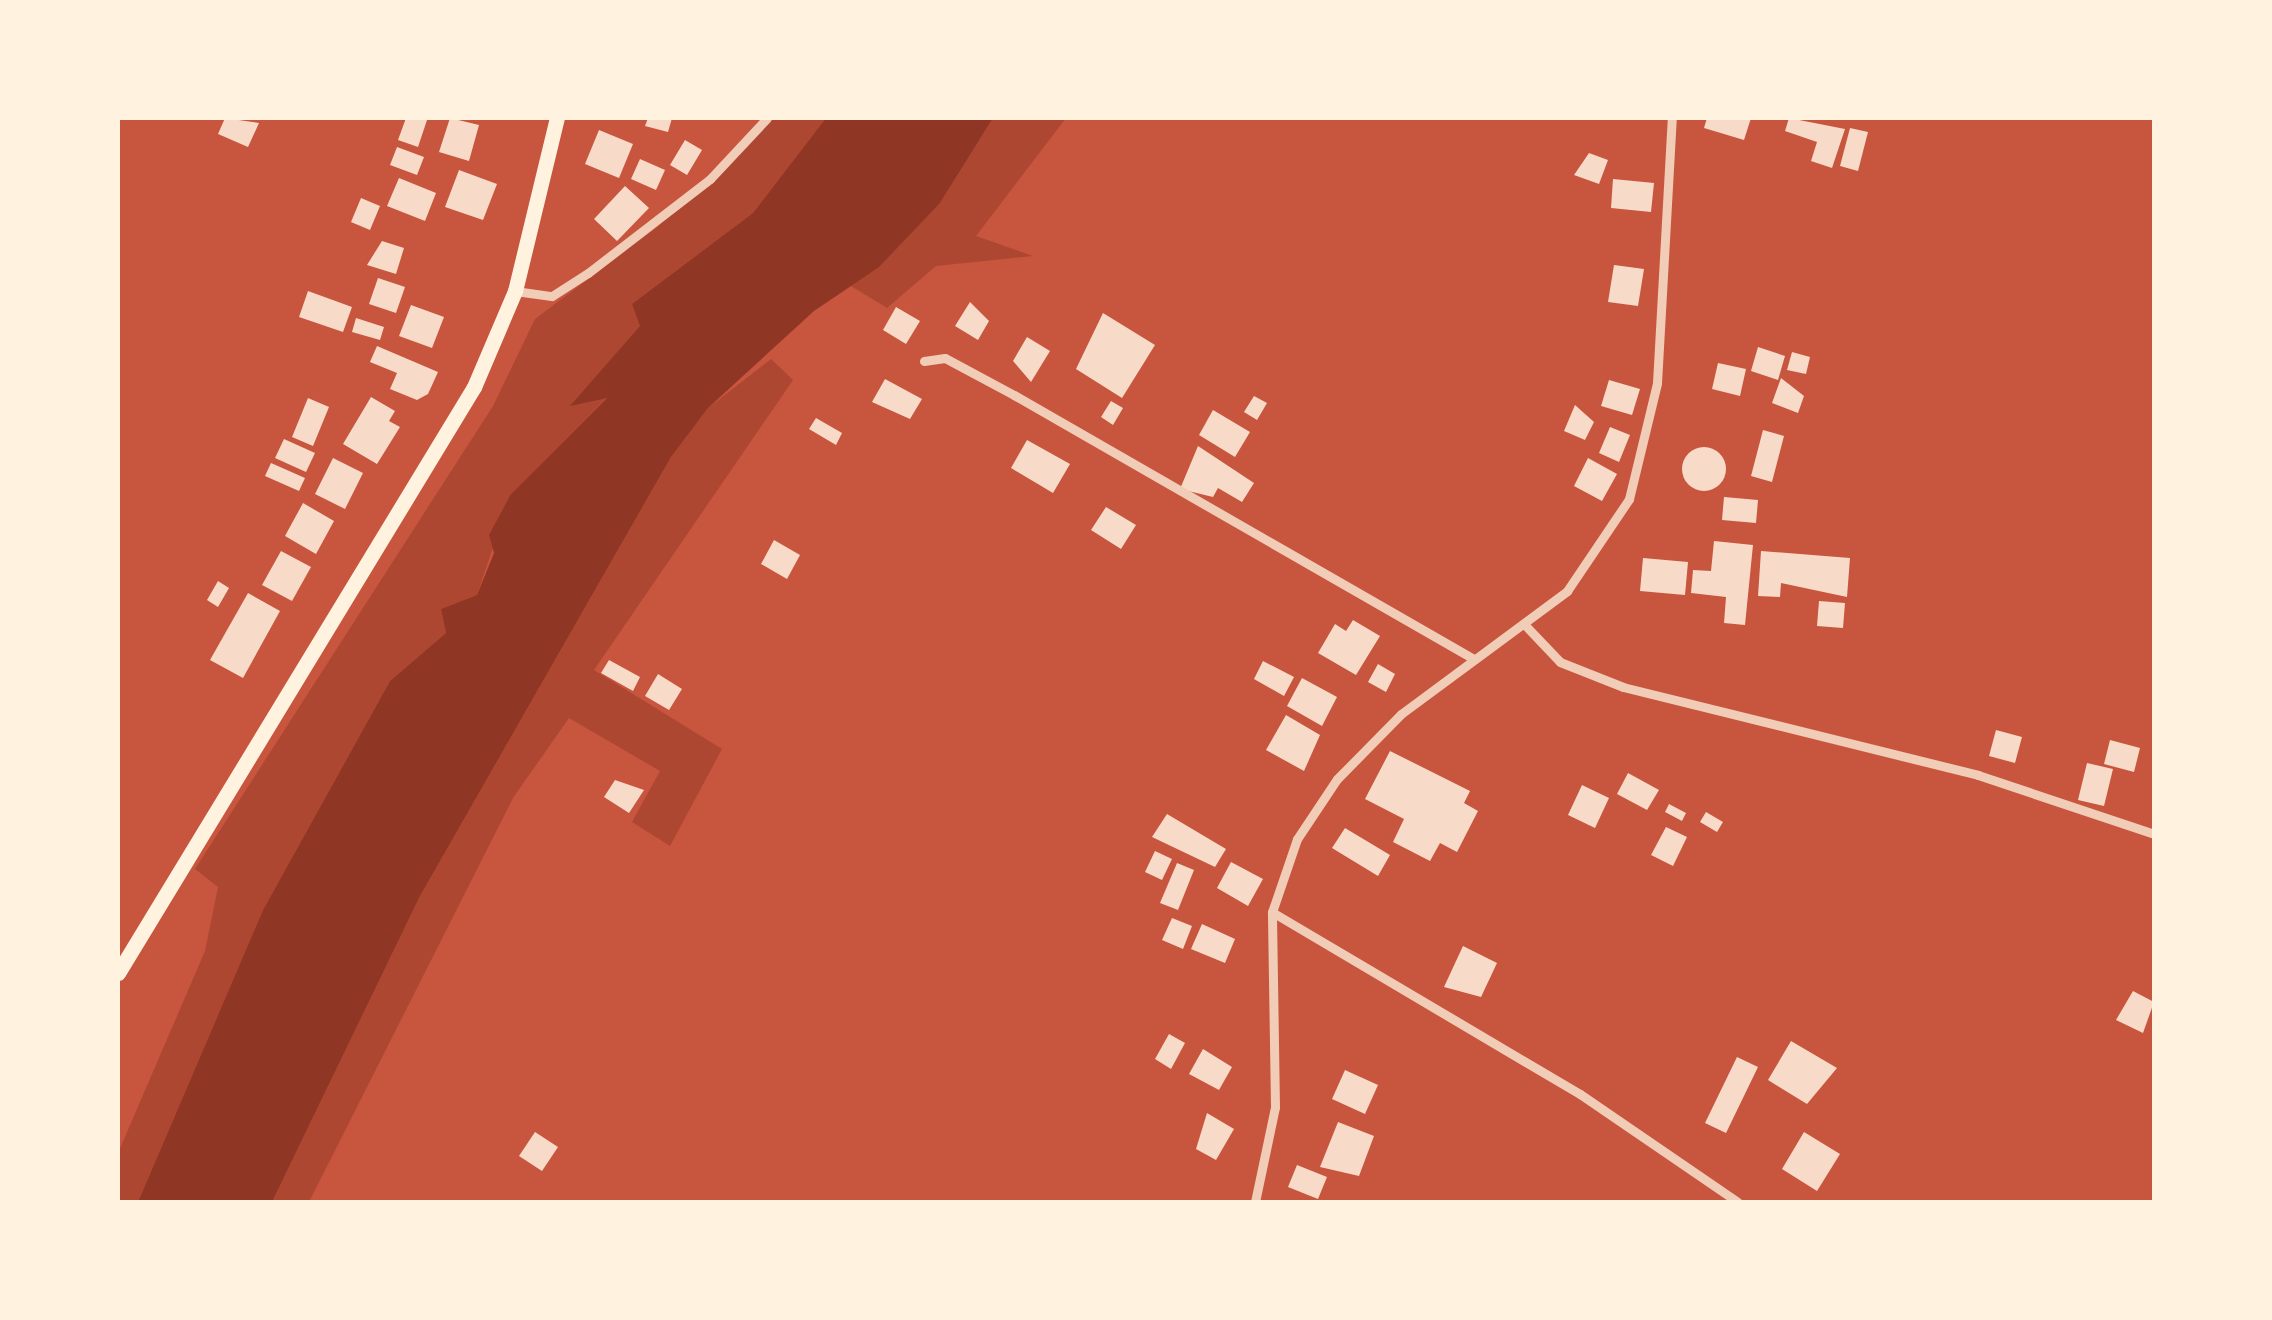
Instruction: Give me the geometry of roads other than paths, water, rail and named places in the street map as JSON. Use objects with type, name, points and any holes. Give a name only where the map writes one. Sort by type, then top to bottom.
[{"type":"main road","points":[[118,973],[290,696],[474,387],[515,290],[557,118]]},
{"type":"street","points":[[515,290],[552,296],[588,273],[710,179],[767,118]]},
{"type":"street","points":[[1256,1202],[1275,1107],[1272,912],[1298,839],[1336,779],[1472,658],[1524,624],[1602,548],[1642,462],[1657,383],[1672,118]]},
{"type":"street","points":[[924,361],[945,358],[1014,395],[1472,658]]},
{"type":"street","points":[[1524,624],[1560,662],[1622,687],[1978,775],[2154,834]]},
{"type":"street","points":[[1272,912],[1580,1094],[1738,1202]]}]
